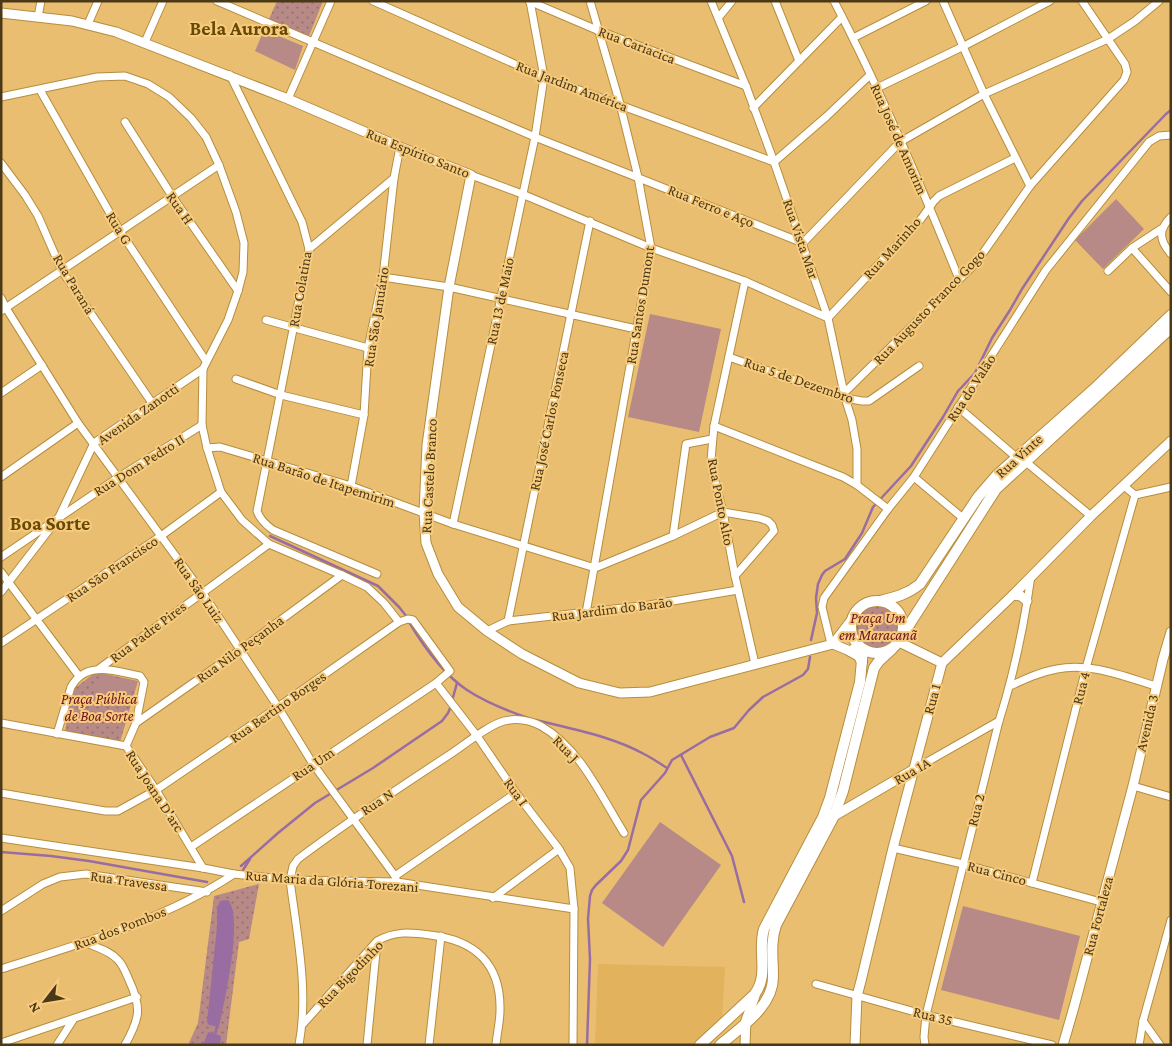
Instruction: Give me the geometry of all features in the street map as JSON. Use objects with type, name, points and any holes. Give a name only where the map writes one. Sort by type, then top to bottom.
[{"type":"main road","name":"Rua Vinte","points":[[880,601],[911,592],[920,584],[988,486],[1021,459],[1171,315]]},
{"type":"main road","points":[[700,1045],[758,991],[763,974],[761,947],[764,929],[843,791],[870,678],[879,660],[898,642],[991,495],[1021,459],[1171,328]]},
{"type":"main road","points":[[720,1045],[746,1023],[765,1002],[774,978],[772,944],[776,925],[830,813],[833,790],[860,682],[862,662],[857,649],[852,633],[853,618],[859,608],[869,602],[880,601],[897,609],[902,617],[904,626],[898,642],[877,653],[857,649]]},
{"type":"street","points":[[38,17],[41,1]]},
{"type":"street","points":[[88,24],[98,1]]},
{"type":"street","points":[[146,42],[163,1]]},
{"type":"street","name":"Rua Ferro e Aço","points":[[217,1],[535,138],[803,243]]},
{"type":"street","points":[[288,99],[331,1]]},
{"type":"street","name":"Rua Jardim América","points":[[373,1],[544,77],[774,162]]},
{"type":"street","name":"Rua Santos Dumont","points":[[586,613],[651,248],[638,177],[620,104],[590,1]]},
{"type":"street","name":"Rua Vista Mar","points":[[711,1],[746,86],[828,318],[852,420],[856,449],[857,485]]},
{"type":"street","points":[[719,17],[732,1]]},
{"type":"street","points":[[776,1],[799,61]]},
{"type":"street","name":"Rua José de Amorim","points":[[834,1],[877,88],[930,206],[959,279]]},
{"type":"street","points":[[853,38],[926,1]]},
{"type":"street","points":[[944,1],[984,94],[1030,186]]},
{"type":"street","points":[[877,88],[964,46],[1050,1]]},
{"type":"street","points":[[1082,1],[1108,39]]},
{"type":"street","points":[[803,243],[900,142],[984,94],[1108,39],[1135,21],[1159,1]]},
{"type":"street","name":"Rua 13 de Maio","points":[[454,524],[535,138],[544,77],[529,2]]},
{"type":"street","name":"Rua Cariacica","points":[[529,2],[597,30],[746,86]]},
{"type":"street","name":"Rua Espírito Santo","points":[[1,13],[88,24],[146,42],[288,99],[400,147],[590,221],[651,248],[745,281],[828,318]]},
{"type":"street","points":[[753,108],[842,16]]},
{"type":"street","name":"Rua Augusto Franco Gogo","points":[[845,396],[976,263],[1030,186],[1124,80],[1127,72],[1125,64],[1108,39]]},
{"type":"street","points":[[774,162],[827,116],[870,74]]},
{"type":"street","name":"Rua Colatina","points":[[229,75],[302,222],[309,249],[258,506],[259,517],[274,530],[377,574]]},
{"type":"street","points":[[1,96],[40,90],[97,77],[125,76],[148,84],[169,97],[191,118],[206,137],[219,165],[236,212],[244,243],[243,272],[238,291],[228,320],[202,369],[202,425],[221,492],[242,520],[269,544],[367,587],[401,621]]},
{"type":"street","name":"Rua G","points":[[40,90],[120,231],[206,361]]},
{"type":"street","name":"Rua H","points":[[124,122],[172,196],[238,291]]},
{"type":"street","name":"Rua do Valão","points":[[832,644],[822,607],[824,598],[885,506],[914,476],[1046,270],[1149,142],[1159,136],[1171,135]]},
{"type":"street","name":"Rua São Januário","points":[[351,486],[364,415],[368,348],[383,277],[394,178],[400,147]]},
{"type":"street","name":"Rua Marinho","points":[[828,318],[940,196],[1015,158]]},
{"type":"street","name":"Rua Paraná","points":[[1,163],[32,204],[62,271],[152,403]]},
{"type":"street","points":[[4,310],[219,165]]},
{"type":"street","name":"Rua Castelo Branco","points":[[471,175],[449,287],[427,445],[424,513],[426,543],[438,574],[458,607],[487,631],[522,654],[579,682],[620,693],[650,692],[832,644]]},
{"type":"street","points":[[309,249],[394,178]]},
{"type":"street","points":[[1108,271],[1132,248],[1162,229],[1171,216]]},
{"type":"street","name":"Rua José Carlos Fonseca","points":[[508,621],[590,221]]},
{"type":"street","points":[[1162,229],[1162,239],[1165,248],[1171,254]]},
{"type":"street","points":[[1132,248],[1171,292]]},
{"type":"street","points":[[383,277],[449,287],[636,329]]},
{"type":"street","name":"Rua Ponto Alto","points":[[745,281],[714,426],[711,460],[755,664]]},
{"type":"street","name":"Rua São Luiz","points":[[1,298],[4,310],[42,365],[78,423],[202,592],[313,764],[396,879]]},
{"type":"street","points":[[266,320],[368,348]]},
{"type":"street","name":"Rua 5 de Dezembro","points":[[729,356],[862,401],[869,401],[919,366]]},
{"type":"street","points":[[1,393],[42,365]]},
{"type":"street","name":"Avenida Zanotti","points":[[1,592],[59,517],[94,443],[202,369]]},
{"type":"street","points":[[236,378],[280,395],[364,415]]},
{"type":"street","points":[[958,407],[1091,516]]},
{"type":"street","points":[[1,477],[78,423]]},
{"type":"street","name":"Rua Dom Pedro II","points":[[1,557],[119,477],[202,425]]},
{"type":"street","points":[[714,426],[843,477],[885,506]]},
{"type":"street","points":[[673,536],[686,444],[712,439]]},
{"type":"street","name":"Rua 1","points":[[854,1045],[858,996],[893,848],[942,664],[1091,516],[1171,441]]},
{"type":"street","name":"Rua Barão de Itapemirim","points":[[207,448],[220,447],[351,486],[454,524],[595,568]]},
{"type":"street","points":[[914,476],[964,519]]},
{"type":"street","points":[[1124,486],[1135,495],[1171,487]]},
{"type":"street","name":"Rua São Francisco","points":[[1,643],[161,536],[221,492]]},
{"type":"street","name":"Rua 4","points":[[1032,882],[1086,668],[1135,495]]},
{"type":"street","points":[[595,568],[673,536],[723,512],[768,521],[774,531],[735,576]]},
{"type":"street","name":"Rua Padre Pires","points":[[79,676],[100,668],[269,544]]},
{"type":"street","points":[[1,572],[79,676],[71,688],[57,734]]},
{"type":"street","name":"Rua Nilo Peçanha","points":[[136,722],[240,650],[342,575]]},
{"type":"street","name":"Rua 2","points":[[925,1045],[926,1015],[999,721],[1010,686],[1027,601],[1030,576]]},
{"type":"street","name":"Rua Jardim do Barão","points":[[487,631],[508,621],[649,605],[738,590]]},
{"type":"street","points":[[1013,595],[1021,596],[1027,601]]},
{"type":"street","points":[[853,618],[832,644],[857,649]]},
{"type":"street","name":"Rua Bertino Borges","points":[[1,793],[105,811],[118,811],[156,790],[401,621],[410,619],[450,671],[436,683]]},
{"type":"street","name":"Avenida 3","points":[[1133,786],[1156,686],[1170,638]]},
{"type":"street","points":[[898,642],[942,664]]},
{"type":"street","points":[[100,668],[143,678],[144,682],[136,722],[126,746]]},
{"type":"street","points":[[1010,686],[1059,668],[1086,668],[1156,686]]},
{"type":"street","name":"Rua I","points":[[436,683],[477,736],[516,793],[560,849],[570,868],[574,909],[573,1045]]},
{"type":"street","name":"Rua Um","points":[[191,847],[436,683]]},
{"type":"street","name":"Rua J","points":[[477,736],[502,722],[520,719],[540,725],[564,742],[584,768],[624,833]]},
{"type":"street","name":"Rua 1A","points":[[830,813],[914,770],[999,721]]},
{"type":"street","name":"Rua Joana D'arc","points":[[1,723],[126,746],[156,790],[203,868]]},
{"type":"street","name":"Rua N","points":[[290,880],[293,866],[298,859],[352,818],[477,736]]},
{"type":"street","points":[[1133,786],[1171,798]]},
{"type":"street","name":"Rua Fortaleza","points":[[1063,1045],[1133,786]]},
{"type":"street","points":[[396,879],[516,793]]},
{"type":"street","name":"Rua Maria da Glória Torezani","points":[[1,838],[234,874],[290,880],[396,879],[493,898],[574,909]]},
{"type":"street","name":"Rua Cinco","points":[[893,848],[963,864],[1101,902]]},
{"type":"street","points":[[493,898],[560,849]]},
{"type":"street","name":"Rua Travessa","points":[[1,911],[44,884],[60,877],[86,874],[206,892]]},
{"type":"street","name":"Rua dos Pombos","points":[[1,969],[84,942],[180,905],[206,892],[234,874]]},
{"type":"street","points":[[290,880],[303,981],[303,1024],[299,1045]]},
{"type":"street","points":[[1139,1045],[1143,1021],[1171,920]]},
{"type":"street","name":"Rua Bigodinho","points":[[303,1024],[378,941],[389,935],[406,932],[441,936],[471,946],[486,960],[497,982],[500,1009],[496,1045]]},
{"type":"street","points":[[428,1045],[441,936]]},
{"type":"street","points":[[367,1045],[378,941]]},
{"type":"street","points":[[84,942],[106,950],[118,959],[137,997],[139,1011],[136,1026],[125,1045]]},
{"type":"street","name":"Rua 35","points":[[816,984],[926,1015],[1052,1045]]},
{"type":"street","points":[[745,1045],[746,1023],[750,1008],[758,991]]},
{"type":"street","points":[[1,1043],[137,997]]},
{"type":"street","points":[[57,1045],[73,1020]]},
{"type":"street","points":[[1143,1021],[1160,1045]]},
{"type":"shaded area","points":[[228,900],[232,909],[234,941],[219,1027],[209,1025],[207,1022],[217,927],[217,909],[220,901]]},
{"type":"shaded area","points":[[598,964],[725,967],[722,1019],[696,1045],[595,1045]]},
{"type":"shaded area","points":[[208,1032],[221,1036],[220,1045],[203,1045]]},
{"type":"green space","points":[[277,1],[323,1],[309,36],[269,19]]},
{"type":"green space","points":[[264,30],[303,46],[295,70],[255,51]]},
{"type":"green space","points":[[1116,199],[1144,229],[1103,269],[1075,240]]},
{"type":"green space","points":[[650,314],[721,329],[699,432],[628,417]]},
{"type":"green space","name":"Praça Um em Maracanã","points":[[878,603],[891,607],[897,613],[901,626],[897,639],[891,645],[878,649],[865,645],[859,639],[855,626],[859,613],[865,607]]},
{"type":"green space","name":"Praça Pública de Boa Sorte","points":[[96,672],[138,681],[120,742],[65,732],[71,691]]},
{"type":"green space","points":[[100,675],[134,681],[130,699],[95,692]]},
{"type":"green space","points":[[660,822],[721,865],[663,947],[602,903]]},
{"type":"green space","points":[[259,884],[249,939],[239,942],[226,1045],[188,1045],[198,1023],[214,896]]},
{"type":"green space","points":[[963,906],[1080,936],[1059,1020],[941,990]]},
{"type":"waterway","points":[[811,640],[817,613],[816,598],[818,584],[822,575],[825,571],[845,559],[862,533],[873,507],[911,466],[958,391],[975,373],[992,338],[1069,218],[1082,201],[1171,110]]},
{"type":"waterway","points":[[270,536],[378,586],[407,617]]},
{"type":"waterway","points":[[409,622],[435,659],[458,684],[489,702],[528,718]]},
{"type":"waterway","points":[[587,1045],[590,959],[588,919],[590,896],[596,885],[621,861],[628,850],[641,800],[665,773],[672,760],[710,737],[734,728],[763,697],[803,675],[808,669],[810,657]]},
{"type":"waterway","points":[[452,701],[457,683]]},
{"type":"waterway","points":[[241,866],[315,803],[373,768],[442,721],[451,706]]},
{"type":"waterway","points":[[536,720],[618,742],[667,768]]},
{"type":"waterway","points":[[681,755],[732,856],[744,902]]},
{"type":"waterway","points":[[1,852],[89,861],[207,882]]},
{"type":"waterway","points":[[243,870],[250,859]]},
{"type":"waterway","points":[[215,1036],[217,1025]]},
{"type":"district","name":"Bela Aurora","points":[[239,28]]},
{"type":"district","name":"Boa Sorte","points":[[50,523]]}]
